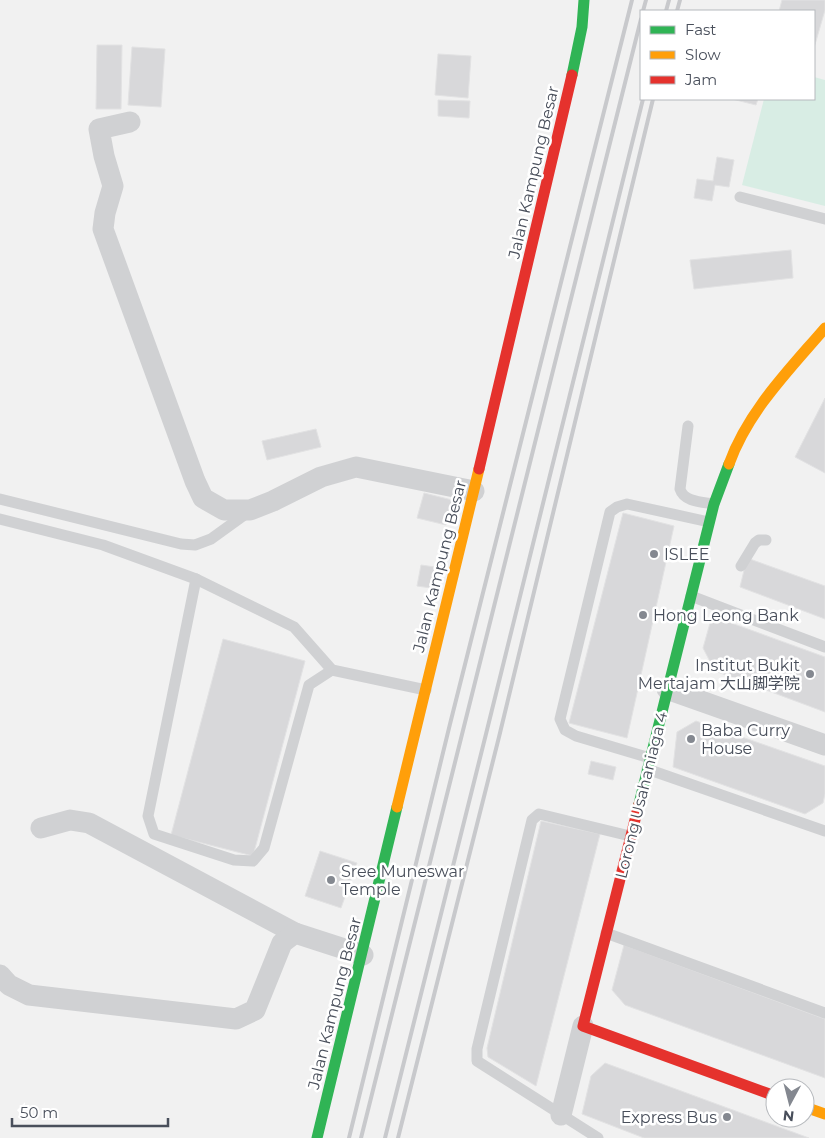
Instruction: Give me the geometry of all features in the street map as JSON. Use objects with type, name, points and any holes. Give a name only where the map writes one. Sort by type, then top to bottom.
[{"type":"street","name":"Jalan Kampung Besar","points":[[317,1138],[474,491],[577,55],[584,0]]},
{"type":"street","points":[[130,122],[99,129],[104,156],[113,186],[104,213],[103,228],[194,481],[203,498],[224,510],[250,510],[273,501],[321,477],[356,467],[474,491]]},
{"type":"street","name":"Lorong Usahaniaga 4","points":[[561,1115],[714,504],[735,447],[766,397],[825,328]]},
{"type":"street","points":[[667,688],[825,745]]},
{"type":"street","points":[[40,828],[70,820],[89,823],[294,933],[362,955]]},
{"type":"street","points":[[0,975],[9,985],[30,995],[236,1018],[255,1010],[282,944],[294,933]]},
{"type":"street","points":[[582,1026],[765,1092]]},
{"type":"lane","points":[[740,197],[825,219]]},
{"type":"lane","points":[[688,426],[680,489],[682,495],[687,498],[714,504]]},
{"type":"lane","points":[[0,499],[181,544],[196,545],[211,538],[250,510]]},
{"type":"lane","points":[[709,522],[627,504],[617,507],[610,512],[560,719],[565,730],[576,736],[825,831]]},
{"type":"lane","points":[[0,519],[103,545],[196,579],[294,626],[332,670],[426,690]]},
{"type":"lane","points":[[740,566],[755,543],[759,540],[766,540]]},
{"type":"lane","points":[[196,579],[148,816],[154,834],[234,860],[253,861],[264,848],[309,685],[332,670]]},
{"type":"lane","points":[[690,596],[825,647]]},
{"type":"lane","points":[[598,1138],[477,1061],[477,1049],[532,820],[539,814],[630,836]]},
{"type":"lane","points":[[606,933],[825,1013]]},
{"type":"green space","points":[[815,77],[825,80],[825,206],[742,185],[764,100],[815,100]]},
{"type":"building","points":[[782,0],[825,0],[825,10],[815,45],[815,10],[779,10]]},
{"type":"building","points":[[97,45],[122,45],[121,109],[96,109]]},
{"type":"building","points":[[132,47],[165,49],[161,107],[128,105]]},
{"type":"building","points":[[438,54],[471,56],[468,98],[435,95]]},
{"type":"building","points":[[438,100],[470,101],[469,118],[438,116]]},
{"type":"building","points":[[736,100],[758,100],[756,105]]},
{"type":"building","points":[[717,157],[734,160],[729,187],[715,185],[712,201],[694,198],[697,179],[713,181]]},
{"type":"building","points":[[791,250],[793,278],[694,289],[690,260]]},
{"type":"building","points":[[825,398],[825,473],[795,457]]},
{"type":"building","points":[[316,429],[321,447],[267,460],[262,441]]},
{"type":"building","points":[[424,493],[452,500],[446,525],[417,518]]},
{"type":"building","points":[[623,513],[674,526],[627,738],[569,723]]},
{"type":"building","points":[[747,558],[825,586],[825,619],[740,587]]},
{"type":"building","points":[[421,565],[435,567],[431,588],[417,586]]},
{"type":"building","points":[[712,616],[825,657],[825,712],[715,671],[703,648]]},
{"type":"building","points":[[223,639],[305,661],[253,856],[171,835]]},
{"type":"building","points":[[696,721],[825,766],[825,794],[823,803],[805,814],[673,767],[677,732]]},
{"type":"building","points":[[591,761],[616,767],[613,780],[588,774]]},
{"type":"building","points":[[541,821],[600,834],[536,1086],[488,1057],[487,1048]]},
{"type":"building","name":"Sree Muneswar Temple","points":[[320,851],[357,863],[341,908],[305,896]]},
{"type":"building","points":[[624,945],[825,1019],[825,1078],[625,1005],[612,990]]},
{"type":"building","points":[[605,1063],[765,1122],[765,1128],[782,1128],[809,1138],[644,1138],[582,1114],[591,1076]]},
{"type":"railway","points":[[349,1138],[450,724],[632,0]]},
{"type":"railway","points":[[643,10],[646,0]]},
{"type":"railway","points":[[666,10],[669,0]]},
{"type":"railway","points":[[677,10],[680,0]]},
{"type":"railway","points":[[361,1138],[640,23]]},
{"type":"railway","points":[[385,1138],[643,100]]},
{"type":"railway","points":[[398,1138],[499,737],[653,100]]},
{"type":"traffic: fast","points":[[572,75],[582,27],[584,0]]},
{"type":"traffic: fast","points":[[639,804],[714,504],[729,464]]},
{"type":"traffic: fast","points":[[317,1138],[397,807]]},
{"type":"traffic: slow","points":[[729,464],[747,426],[758,409],[825,328]]},
{"type":"traffic: slow","points":[[397,807],[479,469]]},
{"type":"traffic: slow","points":[[815,1110],[825,1114]]},
{"type":"traffic: jam","points":[[479,469],[572,75]]},
{"type":"traffic: jam","points":[[639,804],[583,1026],[765,1092]]},
{"type":"place","name":"ISLEE","points":[[654,554]]},
{"type":"place","name":"Hong Leong Bank","points":[[643,615]]},
{"type":"place","name":"Institut Bukit Mertajam 大山脚学院","points":[[810,674]]},
{"type":"place","name":"Baba Curry House","points":[[691,739]]},
{"type":"place","name":"Sree Muneswar Temple","points":[[331,880]]},
{"type":"place","name":"Express Bus","points":[[727,1117]]}]
